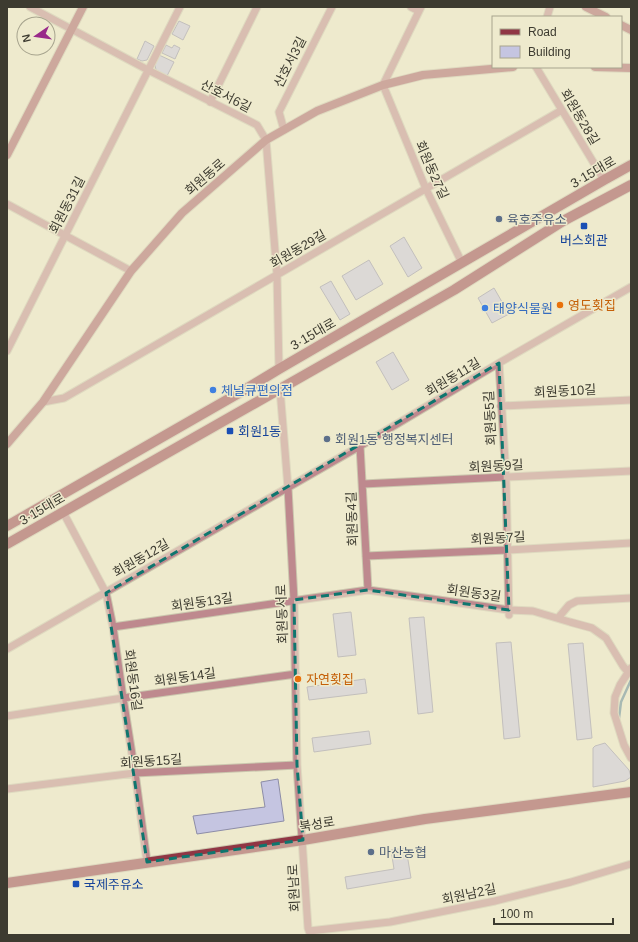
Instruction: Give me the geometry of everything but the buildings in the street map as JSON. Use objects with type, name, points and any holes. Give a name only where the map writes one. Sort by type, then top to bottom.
[{"type":"main road","points":[[7,155],[83,7]]},
{"type":"main road","points":[[586,7],[604,16]]},
{"type":"main road","points":[[622,26],[631,30]]},
{"type":"main road","name":"회원동로","points":[[8,441],[43,402],[131,271],[182,213],[266,140],[316,111],[383,85],[423,75],[502,68]]},
{"type":"main road","name":"3·15대로","points":[[7,526],[631,165]]},
{"type":"main road","name":"3·15대로","points":[[7,544],[454,290],[563,221],[631,185]]},
{"type":"main road","name":"북성로","points":[[7,882],[303,840],[425,819],[631,792]]},
{"type":"street","name":"산호서6길","points":[[30,7],[148,70],[256,125],[266,140]]},
{"type":"street","name":"회원동31길","points":[[7,351],[180,7]]},
{"type":"street","points":[[210,102],[257,7]]},
{"type":"street","name":"산호서3길","points":[[284,130],[279,112],[332,7]]},
{"type":"street","points":[[383,85],[420,9],[411,7]]},
{"type":"street","name":"회원동28길","points":[[537,68],[604,180]]},
{"type":"street","name":"회원동27길","points":[[383,85],[426,189],[462,263]]},
{"type":"street","name":"회원동29길","points":[[43,402],[64,398],[562,110]]},
{"type":"street","points":[[266,140],[277,275],[278,369]]},
{"type":"street","points":[[7,204],[131,271]]},
{"type":"street","name":"회원동11길","points":[[288,488],[631,287]]},
{"type":"street","name":"회원동5길","points":[[499,363],[506,477],[509,612]]},
{"type":"street","name":"회원동서로","points":[[280,388],[288,488],[294,600],[297,766],[303,840]]},
{"type":"street","name":"회원동10길","points":[[501,406],[631,400]]},
{"type":"street","name":"회원동4길","points":[[360,446],[368,590]]},
{"type":"street","name":"회원동9길","points":[[362,484],[631,471]]},
{"type":"street","name":"회원동12길","points":[[7,650],[288,488]]},
{"type":"street","name":"회원동16길","points":[[63,512],[106,593],[113,627],[147,862]]},
{"type":"street","name":"회원동7길","points":[[366,556],[631,543]]},
{"type":"street","name":"회원동3길","points":[[294,600],[368,590],[509,612],[533,611],[592,628],[606,638],[623,666],[630,670]]},
{"type":"street","points":[[558,618],[569,605],[577,600],[631,598]]},
{"type":"street","name":"회원동13길","points":[[113,627],[294,600]]},
{"type":"street","points":[[630,670],[620,685],[615,697],[614,713],[624,745],[631,758]]},
{"type":"street","name":"회원동14길","points":[[7,716],[296,674]]},
{"type":"street","name":"회원동15길","points":[[7,790],[135,773],[297,766]]},
{"type":"street","name":"회원남로","points":[[303,840],[308,928],[310,933]]},
{"type":"street","name":"회원남2길","points":[[310,933],[390,922],[495,901],[571,882],[631,864]]},
{"type":"highlighted area","points":[[499,363],[509,610],[368,590],[294,600],[297,765],[303,840],[147,862],[106,593]]},
{"type":"waterway","points":[[619,718],[621,702],[631,680]]},
{"type":"place","name":"육호주유소","points":[[499,219]]},
{"type":"place","name":"버스회관","points":[[584,226]]},
{"type":"place","name":"영도횟집","points":[[560,305]]},
{"type":"place","name":"태양식물원","points":[[485,308]]},
{"type":"place","name":"체널큐편의점","points":[[213,390]]},
{"type":"place","name":"회원1동","points":[[230,431]]},
{"type":"place","name":"회원1동 행정복지센터","points":[[327,439]]},
{"type":"place","name":"자연횟집","points":[[298,679]]},
{"type":"place","name":"마산농협","points":[[371,852]]},
{"type":"place","name":"국제주유소","points":[[76,884]]}]
